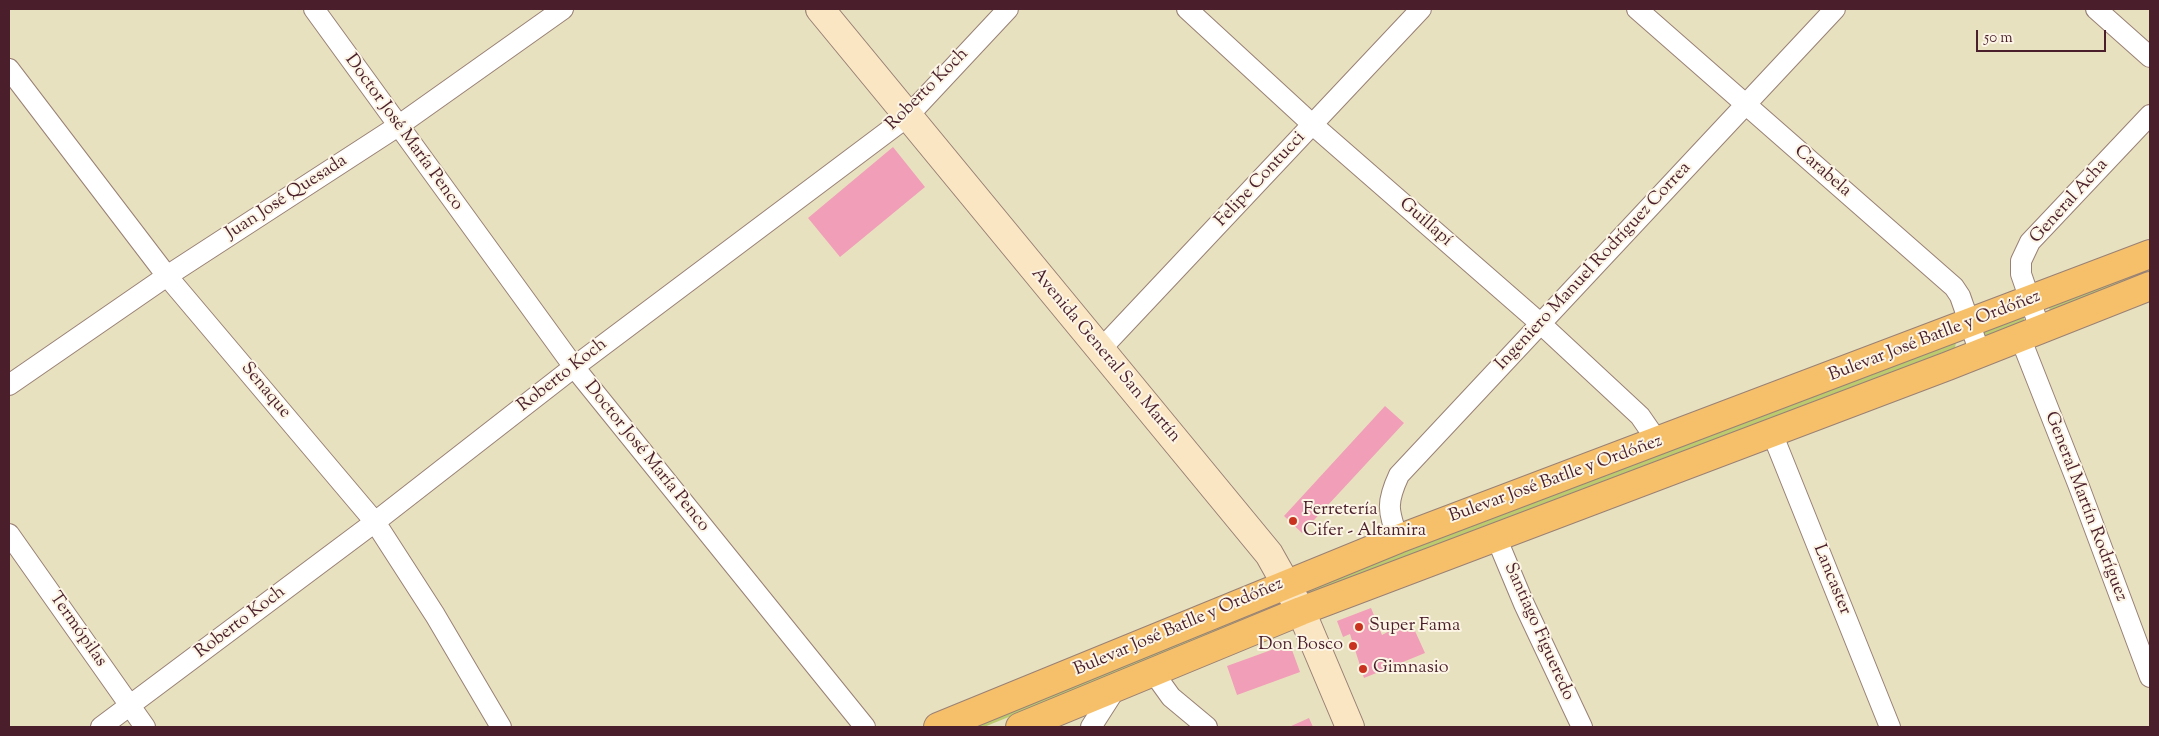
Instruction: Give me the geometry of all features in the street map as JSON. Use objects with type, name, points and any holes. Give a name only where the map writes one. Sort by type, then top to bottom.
[{"type":"main road","name":"Avenida General San Martín","points":[[820,9],[907,117],[1269,554],[1301,611],[1350,727]]},
{"type":"main road","name":"Bulevar José Batlle y Ordóñez","points":[[938,727],[1398,539],[2150,254]]},
{"type":"main road","name":"Bulevar José Batlle y Ordóñez","points":[[1020,727],[1301,611],[1772,433],[2150,286]]},
{"type":"street","name":"Doctor José María Penco","points":[[314,9],[574,367],[865,727]]},
{"type":"street","name":"Juan José Quesada","points":[[9,385],[167,276],[398,126],[563,9]]},
{"type":"street","name":"Roberto Koch","points":[[101,727],[375,522],[574,367],[907,117],[1008,9]]},
{"type":"street","name":"Guillapí","points":[[1187,9],[1313,125],[1542,324],[1640,416],[1658,442]]},
{"type":"street","name":"Felipe Contucci","points":[[1100,350],[1421,9]]},
{"type":"street","name":"Carabela","points":[[1637,9],[1954,287],[1960,296],[1980,353]]},
{"type":"street","name":"Ingeniero Manuel Rodríguez Correa","points":[[1398,539],[1388,513],[1389,496],[1399,475],[1835,9]]},
{"type":"street","points":[[2096,9],[2150,57]]},
{"type":"street","name":"Senaque","points":[[9,69],[167,276],[375,522],[435,615],[501,727]]},
{"type":"street","name":"General Acha","points":[[2030,333],[2029,301],[2021,274],[2021,262],[2030,242],[2150,115]]},
{"type":"street","name":"General Martín Rodríguez","points":[[2030,333],[2078,484],[2150,678]]},
{"type":"street","name":"Lancaster","points":[[1772,433],[1890,727]]},
{"type":"street","name":"Termópilas","points":[[9,534],[146,727]]},
{"type":"street","name":"Santiago Figueredo","points":[[1496,537],[1524,604],[1582,727]]},
{"type":"street","points":[[1153,672],[1171,697],[1207,727]]},
{"type":"street","points":[[1091,727],[1116,688]]},
{"type":"green space","points":[[2150,265],[2150,273],[2050,311],[2048,304]]},
{"type":"green space","points":[[2024,315],[2024,321],[1984,337],[1981,330]]},
{"type":"green space","points":[[1956,342],[1955,348],[1310,595],[1306,592],[1308,587]]},
{"type":"green space","points":[[1277,599],[1281,602],[1280,607],[984,727],[963,727]]},
{"type":"building","points":[[893,147],[925,187],[840,257],[808,218]]},
{"type":"building","points":[[1385,406],[1404,423],[1302,533],[1284,516]]},
{"type":"building","points":[[1371,608],[1382,635],[1410,620],[1425,653],[1364,678],[1350,634],[1343,637],[1337,621]]},
{"type":"building","points":[[1285,645],[1292,650],[1300,672],[1237,695],[1227,666]]},
{"type":"building","points":[[1309,718],[1313,727],[1289,727]]},
{"type":"place","name":"Ferretería Cifer - Altamira","points":[[1293,521]]},
{"type":"place","name":"Super Fama","points":[[1359,627]]},
{"type":"place","name":"Don Bosco","points":[[1353,646]]},
{"type":"place","name":"Gimnasio","points":[[1363,669]]}]
